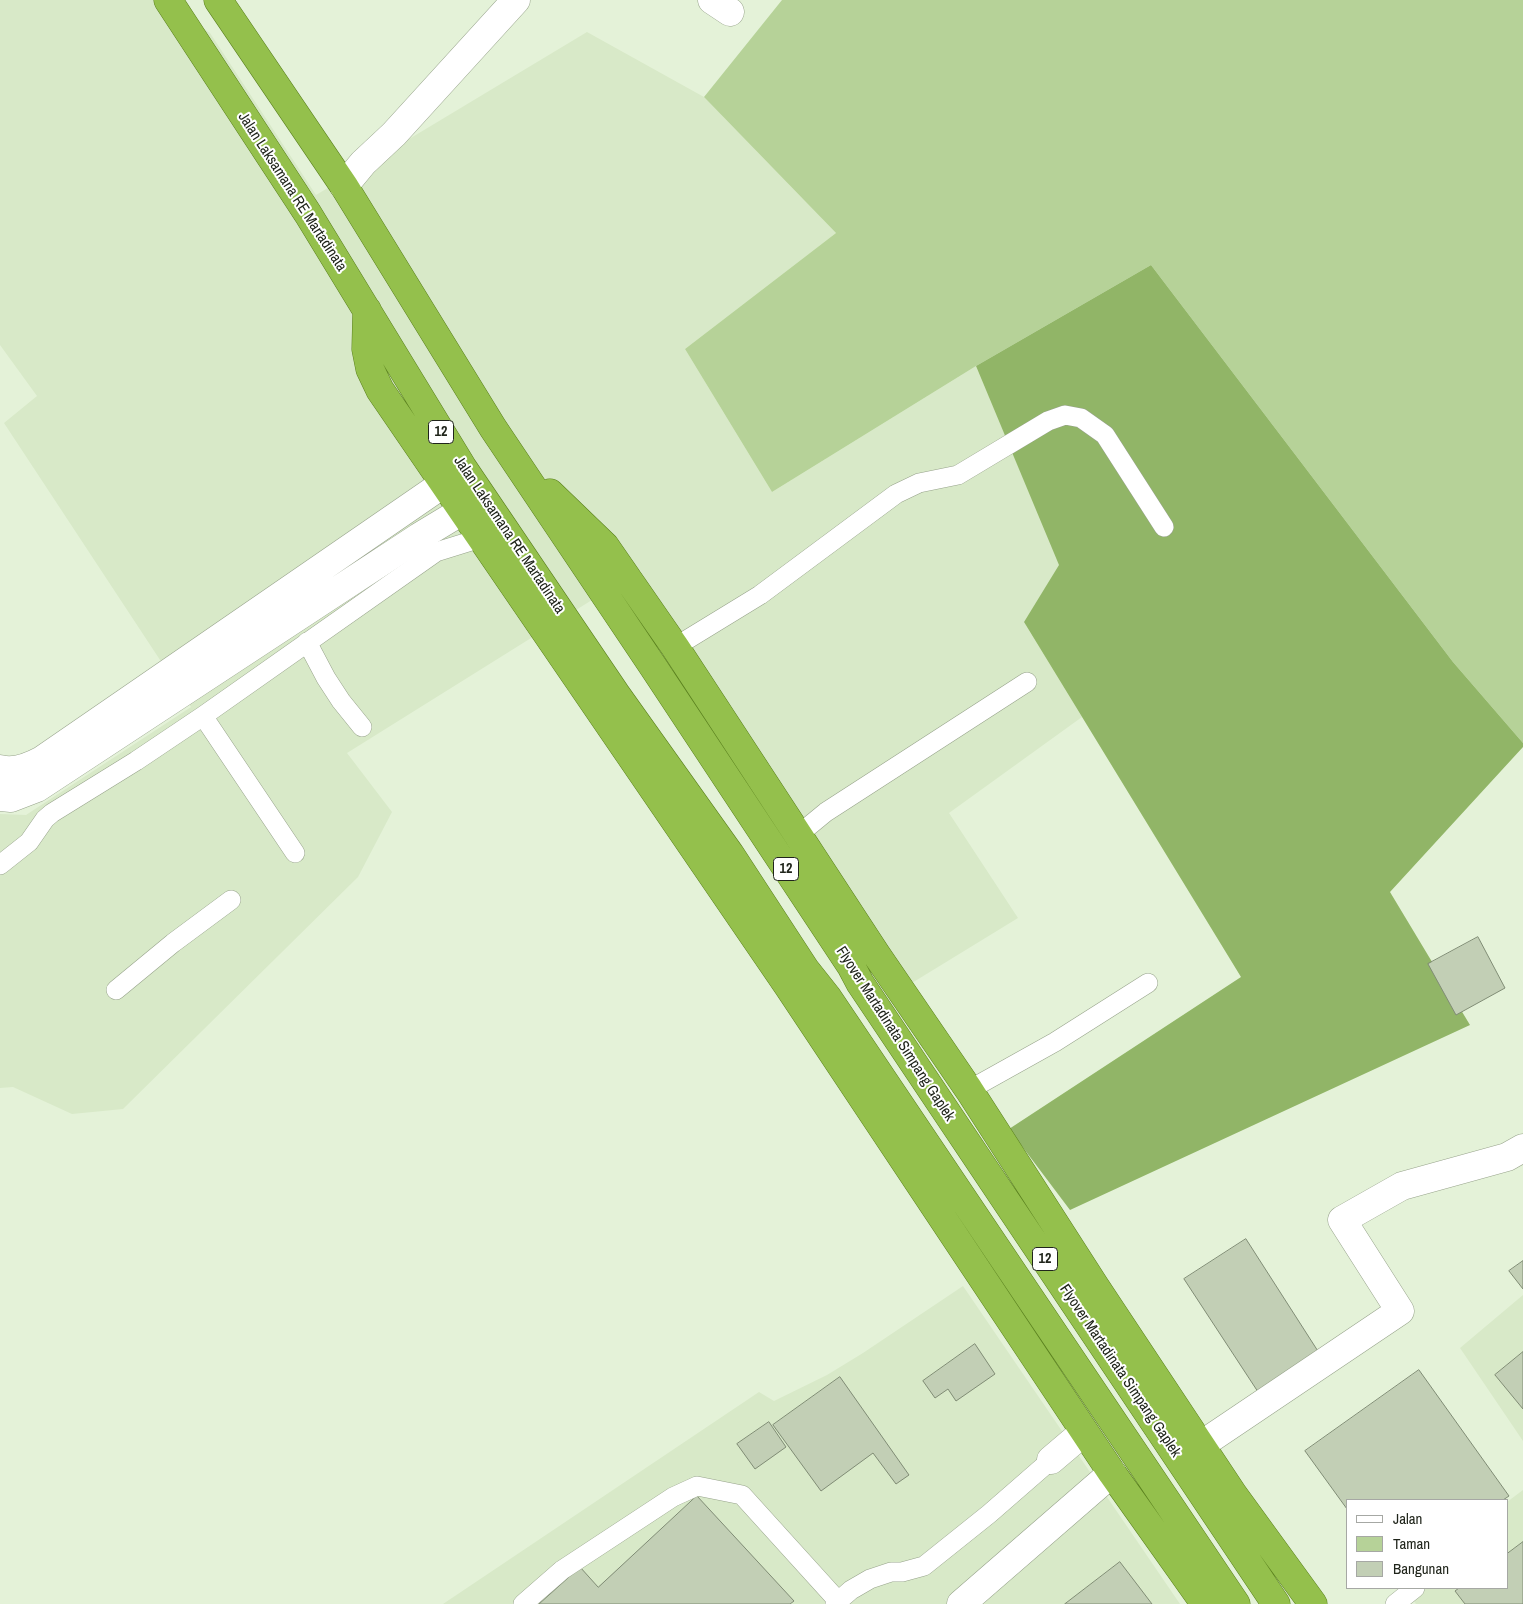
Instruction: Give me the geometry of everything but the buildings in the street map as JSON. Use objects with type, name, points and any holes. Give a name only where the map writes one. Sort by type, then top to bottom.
[{"type":"highway","name":"Jalan Laksamana RE Martadinata","points":[[168,0],[308,214],[463,468],[498,521],[616,694],[730,854],[805,969],[839,1015],[1236,1604]]},
{"type":"highway","name":"12","points":[[218,0],[344,186],[493,428],[518,464]]},
{"type":"highway","points":[[367,310],[366,349],[370,369],[380,390],[788,986],[1084,1432],[1205,1604]]},
{"type":"highway","points":[[518,464],[569,510],[605,546],[675,647],[876,954],[969,1090],[1095,1286],[1233,1494],[1313,1604]]},
{"type":"highway","name":"Flyover Martadinata Simpang Gaplek","points":[[518,464],[851,966],[865,991],[1276,1604]]},
{"type":"street","points":[[344,186],[363,163],[400,128],[516,0]]},
{"type":"street","points":[[0,769],[24,769],[42,760],[443,484]]},
{"type":"street","points":[[0,797],[11,798],[36,788],[419,537],[462,511]]},
{"type":"street","points":[[1201,1445],[1400,1311],[1342,1220],[1402,1186],[1507,1157],[1523,1148]]},
{"type":"street","points":[[1051,1460],[1084,1432]]},
{"type":"street","points":[[961,1604],[1112,1473]]},
{"type":"lane","points":[[675,647],[760,595],[896,494],[919,484],[958,475],[1048,421],[1065,415],[1081,418],[1105,434],[1164,526]]},
{"type":"lane","points":[[0,865],[29,842],[45,818],[203,716],[436,552],[482,538]]},
{"type":"lane","points":[[307,642],[326,678],[362,726]]},
{"type":"lane","points":[[798,835],[826,812],[1026,682]]},
{"type":"lane","points":[[203,716],[295,853]]},
{"type":"lane","points":[[116,990],[173,943],[231,900]]},
{"type":"lane","points":[[969,1090],[1054,1042],[1148,983]]},
{"type":"lane","points":[[523,1604],[562,1570],[673,1497],[697,1486],[742,1496],[837,1602],[851,1590],[870,1579],[890,1572],[902,1572],[924,1566],[989,1514],[1051,1460]]},
{"type":"lane","points":[[1395,1604],[1414,1589]]},
{"type":"shaded area","points":[[0,0],[161,0],[210,33],[316,195],[587,32],[704,97],[836,233],[685,349],[772,492],[976,366],[1060,565],[1024,622],[1082,717],[949,813],[1018,918],[889,997],[640,570],[347,753],[392,812],[358,877],[123,1109],[72,1114],[13,1087],[0,1088],[0,814],[26,815],[191,707],[4,423],[37,396],[0,345]]},
{"type":"shaded area","points":[[963,1286],[1180,1604],[443,1604],[759,1392],[774,1401],[827,1375]]},
{"type":"shaded area","points":[[1523,1295],[1523,1441],[1460,1348]]},
{"type":"shaded area","points":[[1523,1490],[1523,1604],[1416,1604],[1406,1589],[1508,1589],[1508,1501]]},
{"type":"green space","points":[[782,0],[1523,0],[1523,743],[1453,662],[1151,265],[976,366],[772,492],[685,349],[836,233],[704,97]]},
{"type":"green space","points":[[1151,265],[1453,662],[1523,743],[1523,747],[1390,892],[1470,1025],[1070,1210],[1009,1129],[1241,977],[1024,622],[1059,565],[976,366]]}]
